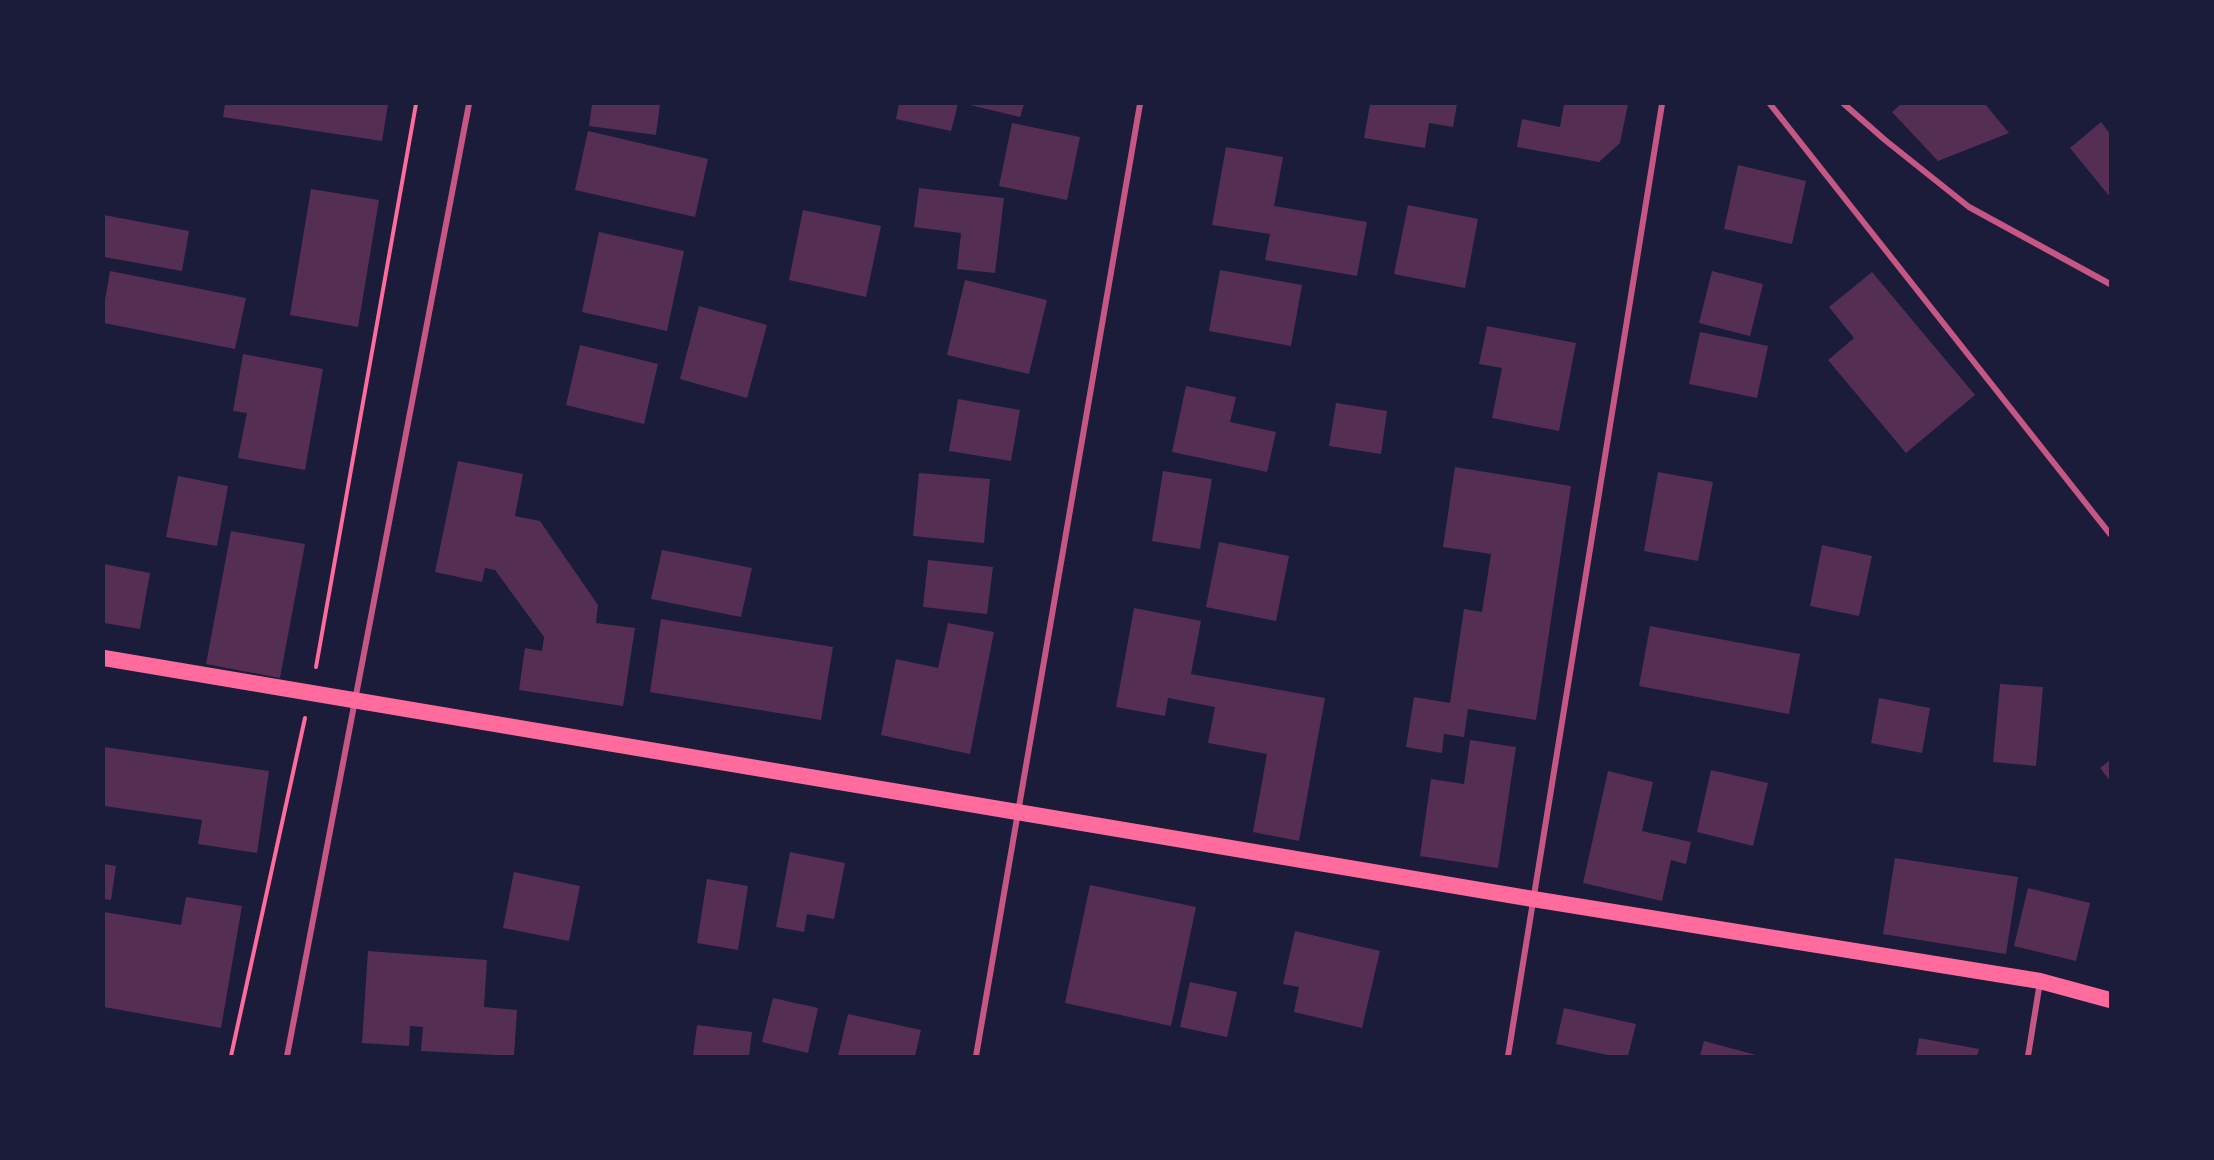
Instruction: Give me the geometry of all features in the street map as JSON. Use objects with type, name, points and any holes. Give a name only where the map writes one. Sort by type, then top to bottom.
[{"type":"highway","points":[[104,658],[311,691],[1533,899],[2040,981],[2110,1000]]},
{"type":"street","points":[[287,1056],[469,104]]},
{"type":"street","points":[[976,1056],[1140,104]]},
{"type":"street","points":[[1508,1056],[1662,104]]},
{"type":"street","points":[[1770,104],[2110,534]]},
{"type":"street","points":[[1844,104],[1969,207],[2110,284]]},
{"type":"street","points":[[2028,1056],[2040,981]]},
{"type":"path","points":[[231,1056],[311,691],[416,104]]},
{"type":"building","points":[[225,104],[388,104],[382,141],[223,117]]},
{"type":"building","points":[[592,104],[660,104],[656,135],[589,126]]},
{"type":"building","points":[[899,104],[958,104],[951,131],[896,119]]},
{"type":"building","points":[[966,104],[1024,104],[1020,117]]},
{"type":"building","points":[[1370,104],[1457,104],[1453,127],[1429,123],[1425,148],[1364,138]]},
{"type":"building","points":[[1564,104],[1628,104],[1620,143],[1599,162],[1517,147],[1522,119],[1560,127]]},
{"type":"building","points":[[1901,104],[1985,104],[2009,133],[1938,161],[1892,112]]},
{"type":"building","points":[[2101,122],[2110,134],[2110,197],[2070,148]]},
{"type":"building","points":[[1012,123],[1080,137],[1067,200],[999,186]]},
{"type":"building","points":[[588,131],[708,159],[695,217],[575,190]]},
{"type":"building","points":[[1226,147],[1283,157],[1274,206],[1367,222],[1357,276],[1265,260],[1270,234],[1212,225]]},
{"type":"building","points":[[1738,165],[1806,181],[1792,244],[1724,229]]},
{"type":"building","points":[[919,188],[1004,198],[995,273],[957,269],[961,233],[914,227]]},
{"type":"building","points":[[311,189],[379,200],[358,327],[290,315]]},
{"type":"building","points":[[1408,205],[1478,219],[1465,288],[1394,274]]},
{"type":"building","points":[[803,210],[881,226],[866,297],[789,280]]},
{"type":"building","points":[[104,215],[189,231],[182,271],[104,257]]},
{"type":"building","points":[[599,232],[684,251],[667,331],[582,312]]},
{"type":"building","points":[[1220,270],[1302,285],[1291,346],[1209,331]]},
{"type":"building","points":[[110,271],[246,298],[235,349],[104,323],[104,306]]},
{"type":"building","points":[[1712,271],[1763,284],[1750,336],[1699,323]]},
{"type":"building","points":[[1872,272],[1975,395],[1906,453],[1828,360],[1854,338],[1829,307]]},
{"type":"building","points":[[965,280],[1047,300],[1029,374],[947,355]]},
{"type":"building","points":[[699,306],[767,325],[747,398],[680,379]]},
{"type":"building","points":[[1487,326],[1576,343],[1559,431],[1492,418],[1502,368],[1479,364]]},
{"type":"building","points":[[1700,332],[1768,346],[1757,398],[1689,384]]},
{"type":"building","points":[[580,345],[658,364],[644,424],[566,405]]},
{"type":"building","points":[[243,354],[323,369],[305,470],[238,458],[247,413],[233,411]]},
{"type":"building","points":[[1186,386],[1236,397],[1230,422],[1276,432],[1267,472],[1172,452]]},
{"type":"building","points":[[958,399],[1020,410],[1011,461],[949,451]]},
{"type":"building","points":[[1336,403],[1387,411],[1381,454],[1329,446]]},
{"type":"building","points":[[458,461],[523,474],[515,516],[540,521],[598,605],[596,623],[635,628],[623,706],[519,690],[525,648],[542,651],[544,637],[495,570],[485,568],[482,582],[435,572]]},
{"type":"building","points":[[1455,467],[1571,486],[1536,720],[1468,709],[1464,737],[1444,734],[1442,753],[1406,747],[1414,697],[1450,703],[1464,609],[1482,612],[1491,554],[1443,547]]},
{"type":"building","points":[[1163,471],[1212,479],[1200,549],[1152,541]]},
{"type":"building","points":[[1658,472],[1713,482],[1698,561],[1644,551]]},
{"type":"building","points":[[919,473],[990,479],[984,543],[913,536]]},
{"type":"building","points":[[178,476],[228,486],[217,546],[166,537]]},
{"type":"building","points":[[231,531],[305,544],[280,678],[206,664]]},
{"type":"building","points":[[1219,542],[1289,556],[1276,621],[1206,607]]},
{"type":"building","points":[[1822,545],[1872,556],[1859,616],[1810,606]]},
{"type":"building","points":[[662,550],[752,568],[741,617],[651,599]]},
{"type":"building","points":[[928,560],[993,567],[987,614],[923,607]]},
{"type":"building","points":[[104,564],[150,573],[140,629],[104,623]]},
{"type":"building","points":[[1134,608],[1201,621],[1191,674],[1325,698],[1299,841],[1253,832],[1267,754],[1208,743],[1215,707],[1168,698],[1165,716],[1116,707]]},
{"type":"building","points":[[661,619],[833,647],[821,720],[650,692]]},
{"type":"building","points":[[948,623],[994,632],[970,754],[881,735],[896,659],[938,668]]},
{"type":"building","points":[[1650,626],[1800,654],[1789,714],[1639,686]]},
{"type":"building","points":[[2000,684],[2043,687],[2036,766],[1993,762]]},
{"type":"building","points":[[1879,698],[1930,708],[1922,753],[1871,743]]},
{"type":"building","points":[[1470,740],[1516,747],[1498,868],[1420,856],[1431,779],[1464,784]]},
{"type":"building","points":[[104,747],[269,771],[257,853],[198,844],[202,820],[104,806]]},
{"type":"building","points":[[2110,760],[2110,781],[2100,768]]},
{"type":"building","points":[[1711,770],[1768,783],[1753,846],[1697,832]]},
{"type":"building","points":[[1608,771],[1653,782],[1642,831],[1691,842],[1686,864],[1671,860],[1662,901],[1583,883]]},
{"type":"building","points":[[790,852],[845,863],[834,919],[807,914],[804,932],[776,927]]},
{"type":"building","points":[[1895,858],[2018,877],[2006,954],[1883,934]]},
{"type":"building","points":[[104,864],[116,866],[111,900],[104,899]]},
{"type":"building","points":[[514,872],[580,886],[569,941],[503,928]]},
{"type":"building","points":[[707,879],[748,886],[738,950],[697,943]]},
{"type":"building","points":[[1090,885],[1196,907],[1171,1026],[1065,1003]]},
{"type":"building","points":[[2028,888],[2090,903],[2076,961],[2014,946]]},
{"type":"building","points":[[186,897],[242,906],[221,1028],[104,1007],[104,912],[181,925]]},
{"type":"building","points":[[1295,931],[1380,951],[1362,1028],[1294,1012],[1299,987],[1283,984]]},
{"type":"building","points":[[368,951],[487,960],[484,1007],[517,1010],[514,1056],[421,1051],[423,1027],[410,1026],[409,1046],[362,1043]]},
{"type":"building","points":[[1190,982],[1237,992],[1227,1037],[1180,1027]]},
{"type":"building","points":[[773,998],[818,1008],[808,1053],[762,1042]]},
{"type":"building","points":[[1564,1008],[1636,1024],[1628,1056],[1612,1056],[1556,1044]]},
{"type":"building","points":[[848,1014],[921,1030],[915,1056],[838,1056]]},
{"type":"building","points":[[697,1025],[752,1032],[749,1056],[693,1056]]},
{"type":"building","points":[[1919,1038],[1979,1049],[1977,1056],[1916,1056]]},
{"type":"building","points":[[1704,1041],[1760,1056],[1700,1056]]}]
